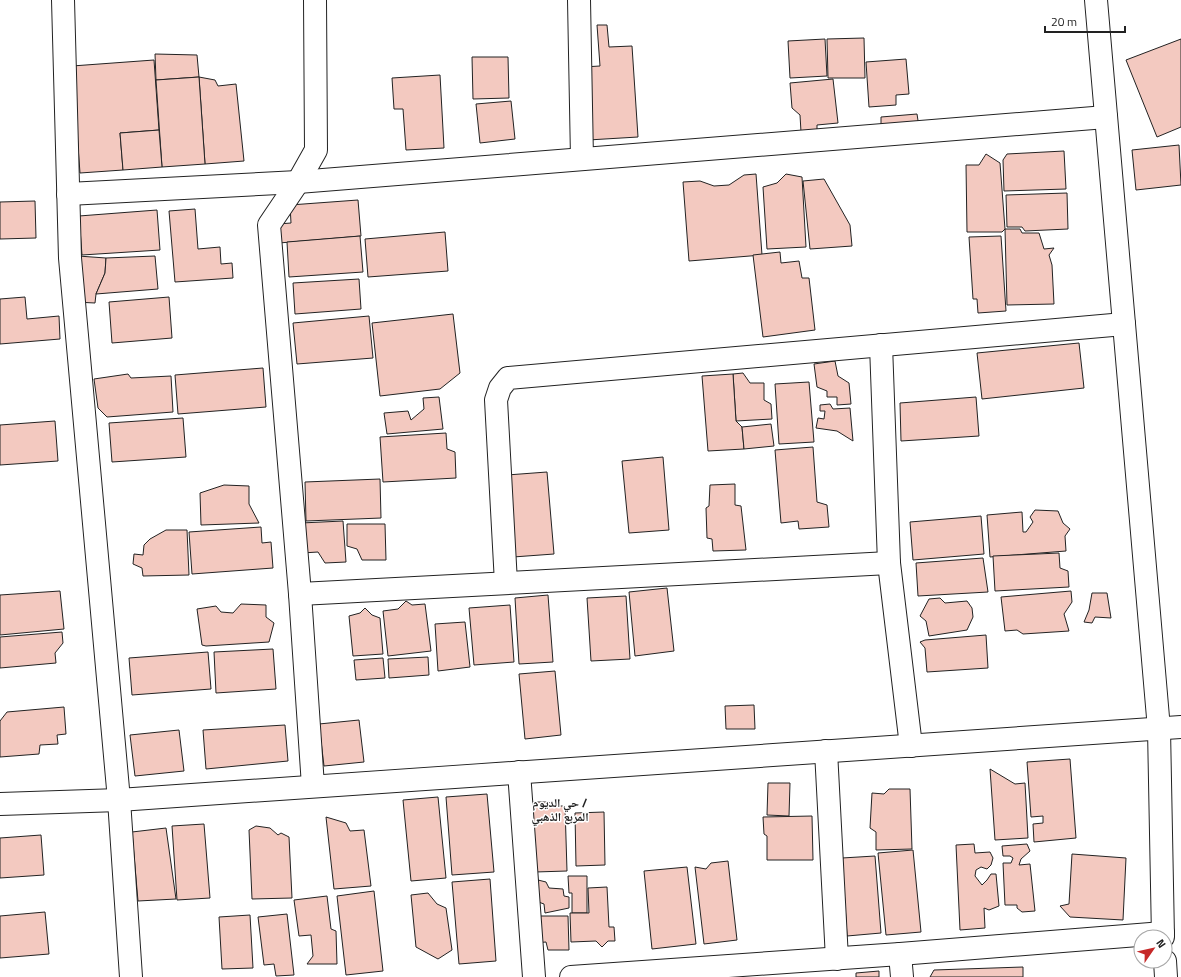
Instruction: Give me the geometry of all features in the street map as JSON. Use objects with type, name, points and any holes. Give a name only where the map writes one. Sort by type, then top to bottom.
[{"type":"street","points":[[63,0],[70,258],[119,800],[131,977]]},
{"type":"street","points":[[313,786],[300,594],[269,225],[298,182],[316,150],[315,0]]},
{"type":"street","points":[[579,0],[582,159]]},
{"type":"street","points":[[1096,0],[1159,729],[1163,929]]},
{"type":"street","points":[[68,194],[298,182],[1106,117]]},
{"type":"street","points":[[506,583],[496,400],[500,388],[508,378],[1124,324]]},
{"type":"street","points":[[881,346],[889,563],[911,746]]},
{"type":"street","points":[[300,594],[889,563]]},
{"type":"street","points":[[0,804],[119,800],[1181,727]]},
{"type":"street","points":[[826,751],[837,959]]},
{"type":"street","points":[[519,772],[534,977]]},
{"type":"street","points":[[571,977],[1133,937]]},
{"type":"street","points":[[900,954],[902,977]]},
{"type":"building","points":[[597,25],[607,25],[609,47],[632,46],[638,137],[588,140],[583,67],[600,66]]},
{"type":"building","points":[[864,38],[865,78],[828,78],[827,39]]},
{"type":"building","points":[[825,39],[827,76],[790,78],[788,41]]},
{"type":"building","points":[[1181,39],[1181,127],[1157,137],[1126,60]]},
{"type":"building","points":[[155,54],[197,55],[199,77],[156,80]]},
{"type":"building","points":[[472,57],[508,57],[509,98],[473,99]]},
{"type":"building","points":[[906,59],[909,94],[896,95],[896,105],[869,107],[866,62]]},
{"type":"building","points":[[154,60],[159,130],[120,133],[123,170],[80,173],[72,66]]},
{"type":"building","points":[[440,75],[444,148],[406,150],[403,109],[394,109],[392,78]]},
{"type":"building","points":[[199,77],[215,80],[218,86],[236,84],[244,161],[205,164]]},
{"type":"building","points":[[199,77],[205,164],[162,167],[156,80]]},
{"type":"building","points":[[833,79],[838,123],[817,125],[817,130],[801,132],[800,115],[792,108],[790,83]]},
{"type":"building","points":[[511,101],[515,139],[480,143],[476,104]]},
{"type":"building","points":[[917,114],[919,127],[881,129],[881,117]]},
{"type":"building","points":[[159,130],[162,167],[123,170],[120,133]]},
{"type":"building","points":[[1179,145],[1181,185],[1136,190],[1132,150]]},
{"type":"building","points":[[1064,151],[1066,189],[1004,191],[1003,160],[1007,154]]},
{"type":"building","points":[[986,154],[1000,163],[1005,229],[1002,232],[967,232],[966,165],[979,165]]},
{"type":"building","points":[[756,174],[762,255],[689,261],[683,182],[700,181],[714,186],[729,185],[744,175]]},
{"type":"building","points":[[786,174],[802,177],[806,247],[767,249],[763,187],[777,183]]},
{"type":"building","points":[[824,179],[850,225],[852,246],[810,249],[803,181]]},
{"type":"building","points":[[1067,193],[1068,229],[1025,231],[1022,227],[1007,227],[1006,195]]},
{"type":"building","points":[[358,200],[361,236],[279,243],[278,224],[291,223],[290,205]]},
{"type":"building","points":[[35,201],[36,238],[0,239],[0,202]]},
{"type":"building","points":[[195,209],[198,249],[220,247],[221,264],[232,263],[233,278],[175,282],[169,211]]},
{"type":"building","points":[[157,210],[160,250],[82,255],[79,216]]},
{"type":"building","points":[[1005,229],[1020,229],[1022,233],[1039,233],[1044,249],[1054,248],[1049,255],[1052,265],[1054,304],[1007,305]]},
{"type":"building","points":[[445,232],[448,271],[368,277],[365,239]]},
{"type":"building","points":[[360,236],[363,272],[289,277],[287,242]]},
{"type":"building","points":[[1001,236],[1006,311],[978,313],[977,299],[973,299],[969,237]]},
{"type":"building","points":[[780,252],[781,263],[799,261],[802,278],[809,278],[815,330],[763,337],[753,255]]},
{"type":"building","points":[[78,256],[106,258],[105,273],[96,294],[95,303],[75,302]]},
{"type":"building","points":[[155,256],[158,289],[96,294],[105,273],[106,258]]},
{"type":"building","points":[[359,279],[361,309],[295,314],[293,283]]},
{"type":"building","points":[[25,297],[27,319],[59,316],[60,339],[0,344],[0,299]]},
{"type":"building","points":[[169,297],[172,338],[112,343],[109,302]]},
{"type":"building","points":[[453,314],[460,373],[440,389],[380,396],[372,323]]},
{"type":"building","points":[[369,316],[373,358],[297,364],[293,323]]},
{"type":"building","points":[[1079,343],[1084,388],[982,399],[977,353]]},
{"type":"building","points":[[835,361],[838,376],[849,383],[851,404],[837,405],[837,397],[827,397],[827,391],[817,387],[814,364]]},
{"type":"building","points":[[263,368],[266,407],[178,414],[175,375]]},
{"type":"building","points":[[743,373],[750,383],[764,383],[764,400],[771,404],[772,419],[736,421],[733,374]]},
{"type":"building","points":[[128,374],[131,378],[171,376],[173,412],[107,417],[98,408],[94,379]]},
{"type":"building","points":[[733,374],[736,421],[742,427],[744,449],[708,451],[702,376]]},
{"type":"building","points":[[809,382],[814,442],[779,444],[775,384]]},
{"type":"building","points":[[439,397],[443,429],[387,434],[384,413],[408,411],[411,420],[424,409],[423,398]]},
{"type":"building","points":[[976,397],[979,436],[901,441],[900,403]]},
{"type":"building","points":[[830,404],[833,409],[850,408],[853,441],[837,431],[816,428],[818,418],[824,419],[825,411],[820,411],[820,405]]},
{"type":"building","points":[[183,418],[186,457],[112,462],[109,423]]},
{"type":"building","points":[[55,421],[58,461],[0,465],[0,425]]},
{"type":"building","points":[[771,424],[774,446],[744,449],[742,427]]},
{"type":"building","points":[[446,433],[447,449],[455,452],[456,478],[383,482],[380,437]]},
{"type":"building","points":[[813,447],[817,502],[827,505],[829,527],[799,529],[798,521],[781,523],[775,450]]},
{"type":"building","points":[[663,457],[669,530],[629,533],[622,461]]},
{"type":"building","points":[[547,472],[554,554],[513,557],[507,475]]},
{"type":"building","points":[[380,479],[381,518],[306,521],[305,482]]},
{"type":"building","points":[[735,484],[735,505],[741,506],[746,550],[713,551],[712,539],[707,538],[706,508],[709,506],[710,485]]},
{"type":"building","points":[[224,485],[249,486],[249,504],[259,523],[201,525],[200,493]]},
{"type":"building","points":[[1035,510],[1058,511],[1063,523],[1070,529],[1065,536],[1066,551],[990,557],[987,515],[1022,512],[1023,532],[1026,532],[1033,522],[1030,517]]},
{"type":"building","points":[[981,516],[984,554],[913,560],[910,522]]},
{"type":"building","points":[[343,521],[346,562],[325,563],[318,552],[302,553],[301,523]]},
{"type":"building","points":[[347,524],[385,524],[386,560],[362,560],[357,549],[347,546]]},
{"type":"building","points":[[261,527],[262,543],[271,542],[273,568],[192,574],[189,532]]},
{"type":"building","points":[[166,530],[187,530],[189,575],[143,576],[142,568],[133,564],[134,554],[143,555],[144,545],[150,539]]},
{"type":"building","points":[[1059,553],[1060,568],[1068,571],[1069,587],[995,591],[993,556]]},
{"type":"building","points":[[983,558],[988,592],[918,596],[916,563]]},
{"type":"building","points":[[667,588],[674,651],[635,656],[629,592]]},
{"type":"building","points":[[60,591],[64,629],[0,635],[0,595]]},
{"type":"building","points":[[1071,591],[1072,602],[1064,614],[1069,631],[1023,634],[1017,630],[1005,631],[1001,597]]},
{"type":"building","points":[[1092,593],[1107,593],[1111,618],[1095,617],[1092,623],[1084,622],[1089,610]]},
{"type":"building","points":[[548,595],[553,662],[519,664],[515,598]]},
{"type":"building","points":[[626,596],[630,659],[591,661],[587,598]]},
{"type":"building","points":[[940,598],[945,603],[967,601],[972,608],[973,617],[967,630],[929,636],[926,621],[920,616],[929,599]]},
{"type":"building","points":[[406,601],[412,605],[425,604],[431,651],[388,656],[383,611],[398,609]]},
{"type":"building","points":[[241,604],[266,605],[266,617],[274,623],[269,642],[202,645],[197,609],[216,606],[221,612],[233,613]]},
{"type":"building","points":[[510,605],[514,662],[474,665],[469,608]]},
{"type":"building","points":[[365,608],[372,615],[380,618],[383,654],[353,656],[349,616],[360,613]]},
{"type":"building","points":[[465,622],[470,667],[438,671],[435,624]]},
{"type":"building","points":[[62,632],[63,643],[55,653],[56,663],[0,668],[0,637]]},
{"type":"building","points":[[986,635],[988,668],[927,672],[925,648],[920,642],[925,640]]},
{"type":"building","points":[[273,649],[276,689],[216,693],[214,652]]},
{"type":"building","points":[[208,652],[211,689],[132,695],[129,658]]},
{"type":"building","points":[[428,657],[429,675],[389,678],[388,659]]},
{"type":"building","points":[[383,658],[385,678],[356,680],[354,660]]},
{"type":"building","points":[[555,671],[561,735],[525,739],[519,674]]},
{"type":"building","points":[[754,705],[755,729],[726,729],[725,706]]},
{"type":"building","points":[[64,707],[66,734],[57,735],[58,744],[40,745],[39,754],[0,757],[0,721],[7,712]]},
{"type":"building","points":[[359,720],[364,762],[324,766],[319,724]]},
{"type":"building","points":[[285,725],[288,761],[206,769],[203,730]]},
{"type":"building","points":[[179,730],[184,771],[135,776],[130,735]]},
{"type":"building","points":[[1070,759],[1076,838],[1034,842],[1033,824],[1043,823],[1043,816],[1031,817],[1027,762]]},
{"type":"building","points":[[990,769],[1015,784],[1025,783],[1028,838],[995,840]]},
{"type":"building","points":[[768,783],[790,783],[789,816],[767,815]]},
{"type":"building","points":[[889,789],[910,789],[912,849],[876,850],[876,832],[870,828],[872,793],[884,794]]},
{"type":"building","points":[[487,794],[494,872],[452,875],[446,797]]},
{"type":"building","points":[[438,797],[446,878],[411,881],[403,800]]},
{"type":"building","points":[[533,802],[549,802],[553,806],[565,806],[567,871],[535,872]]},
{"type":"building","points":[[604,812],[605,865],[576,866],[575,813]]},
{"type":"building","points":[[812,816],[813,860],[767,860],[767,836],[764,834],[763,817]]},
{"type":"building","points":[[326,817],[346,823],[350,831],[364,830],[371,886],[334,889]]},
{"type":"building","points":[[204,824],[210,898],[177,900],[172,826]]},
{"type":"building","points":[[256,826],[270,828],[278,835],[281,833],[289,837],[292,898],[252,899],[249,830]]},
{"type":"building","points":[[166,828],[176,899],[138,901],[132,832]]},
{"type":"building","points":[[41,835],[44,875],[0,878],[0,838]]},
{"type":"building","points":[[974,844],[975,853],[990,852],[993,858],[991,865],[987,869],[981,867],[976,870],[975,876],[982,885],[991,874],[996,874],[999,906],[989,910],[984,908],[985,928],[960,930],[956,845]]},
{"type":"building","points":[[1027,844],[1030,851],[1021,859],[1019,865],[1030,864],[1035,911],[1022,912],[1017,908],[1017,905],[1005,905],[1003,863],[1011,863],[1013,858],[1010,856],[1003,856],[1002,846]]},
{"type":"building","points":[[913,850],[921,932],[886,935],[878,853]]},
{"type":"building","points":[[1072,854],[1126,858],[1123,920],[1070,917],[1060,906],[1069,904]]},
{"type":"building","points":[[875,856],[881,933],[847,936],[842,858]]},
{"type":"building","points":[[728,861],[737,940],[704,944],[695,867],[706,869],[711,863]]},
{"type":"building","points":[[687,867],[696,944],[652,949],[644,871]]},
{"type":"building","points":[[568,876],[587,876],[587,913],[572,913],[572,893],[569,893]]},
{"type":"building","points":[[490,879],[496,961],[459,964],[452,882]]},
{"type":"building","points":[[534,879],[546,882],[549,888],[563,889],[564,896],[569,897],[569,908],[545,913],[544,904],[533,900]]},
{"type":"building","points":[[607,887],[609,927],[614,927],[615,941],[608,941],[602,947],[596,941],[571,942],[570,913],[589,913],[588,888]]},
{"type":"building","points":[[374,891],[383,971],[346,975],[337,896]]},
{"type":"building","points":[[428,893],[437,904],[446,908],[452,950],[438,959],[416,947],[411,895]]},
{"type":"building","points":[[327,896],[331,929],[336,931],[337,964],[307,964],[313,956],[311,935],[299,936],[294,900]]},
{"type":"building","points":[[45,912],[49,954],[0,958],[0,916]]},
{"type":"building","points":[[287,914],[294,975],[276,976],[274,964],[264,965],[258,917]]},
{"type":"building","points":[[250,915],[253,968],[222,969],[219,917]]},
{"type":"building","points":[[532,916],[568,916],[569,950],[548,950],[546,942],[533,943]]},
{"type":"building","points":[[1023,967],[1023,977],[930,977],[934,970]]},
{"type":"building","points":[[879,971],[879,977],[856,977],[856,973]]},
{"type":"district","name":"حي الديوم / المربع الذهبي","points":[[560,810]]}]
